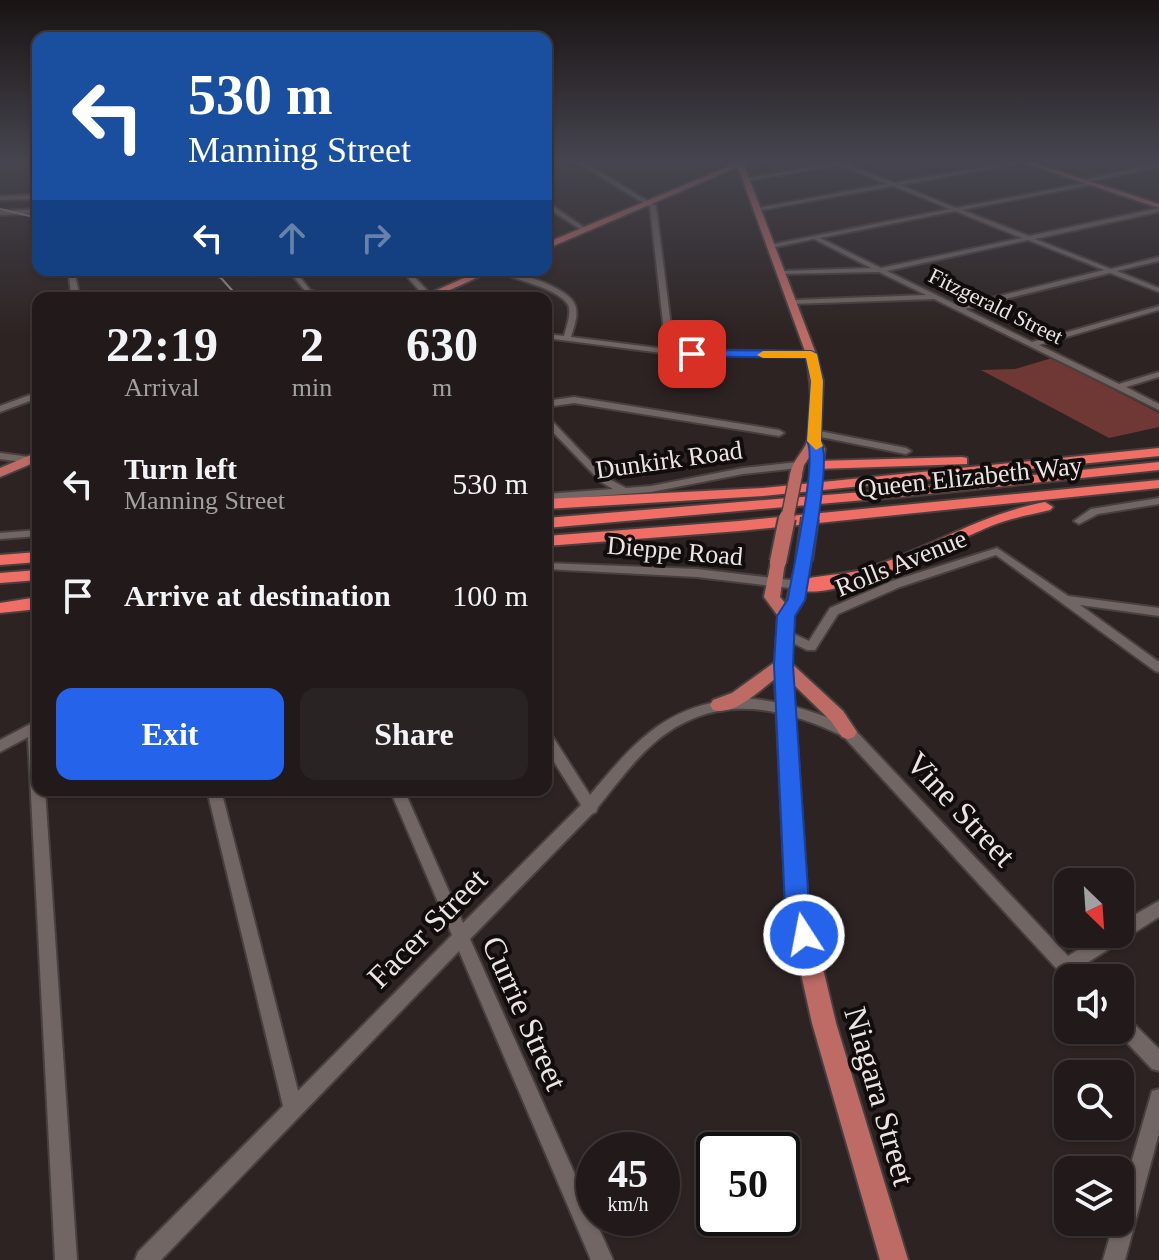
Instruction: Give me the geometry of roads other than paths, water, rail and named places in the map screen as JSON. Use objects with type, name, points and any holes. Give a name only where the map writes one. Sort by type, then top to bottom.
[{"type":"highway","points":[[552,504],[763,492],[1159,452]]},
{"type":"highway","points":[[816,470],[1119,456]]},
{"type":"highway","name":"Queen Elizabeth Way","points":[[552,522],[899,493],[1159,466]]},
{"type":"highway","name":"Queen Elizabeth Way","points":[[552,541],[1159,484]]},
{"type":"highway","points":[[799,585],[827,585],[865,576],[902,563],[1006,515],[1060,503],[1159,491]]},
{"type":"highway","points":[[552,547],[661,532]]},
{"type":"highway","points":[[0,560],[32,557]]},
{"type":"highway","points":[[0,578],[32,575]]},
{"type":"highway","points":[[2,608],[32,605]]},
{"type":"main road","points":[[552,244],[611,219]]},
{"type":"main road","name":"Niagara Street","points":[[760,219],[794,302],[817,381],[814,437],[819,449],[804,560],[796,600],[786,616],[783,665],[797,906],[824,1023],[894,1260]]},
{"type":"main road","points":[[439,292],[476,276]]},
{"type":"main road","points":[[774,583],[797,470],[814,437]]},
{"type":"main road","points":[[0,473],[32,459]]},
{"type":"main road","points":[[797,470],[816,470]]},
{"type":"main road","name":"Niagara Street","points":[[774,583],[772,597],[786,616]]},
{"type":"main road","points":[[719,705],[738,698],[783,665],[823,700],[848,732]]},
{"type":"street","points":[[567,219],[585,230]]},
{"type":"street","points":[[653,219],[670,352]]},
{"type":"street","points":[[771,246],[915,219]]},
{"type":"street","points":[[980,219],[1159,290]]},
{"type":"street","points":[[782,273],[882,270],[1114,219]]},
{"type":"street","name":"Fitzgerald Street","points":[[817,239],[1159,407]]},
{"type":"street","points":[[959,308],[1159,259]]},
{"type":"street","points":[[296,276],[311,292]]},
{"type":"street","points":[[409,276],[424,292]]},
{"type":"street","points":[[514,276],[548,287],[569,301],[572,307],[567,339]]},
{"type":"street","points":[[794,302],[936,297]]},
{"type":"street","points":[[1033,344],[1159,308]]},
{"type":"street","points":[[552,337],[670,352],[811,354]]},
{"type":"street","points":[[1119,387],[1159,374]]},
{"type":"street","points":[[0,409],[32,397]]},
{"type":"street","points":[[552,403],[574,400],[779,433]]},
{"type":"street","points":[[552,426],[610,484],[628,491]]},
{"type":"street","points":[[814,437],[906,451]]},
{"type":"street","points":[[0,456],[32,458]]},
{"type":"street","points":[[593,469],[643,472]]},
{"type":"street","points":[[583,494],[593,484],[593,469]]},
{"type":"street","name":"Dunkirk Road","points":[[552,497],[628,491],[797,470]]},
{"type":"street","points":[[1079,521],[1095,511],[1159,501]]},
{"type":"street","points":[[0,536],[32,533]]},
{"type":"street","name":"Rolls Avenue","points":[[785,634],[811,647],[834,611],[896,584],[997,551],[1159,668]]},
{"type":"street","name":"Dieppe Road","points":[[552,566],[697,573],[799,585]]},
{"type":"street","points":[[1065,600],[1159,612]]},
{"type":"street","name":"Facer Street","points":[[146,1260],[459,937],[591,808],[655,734],[681,717],[719,705],[754,701],[784,708]]},
{"type":"street","name":"Vine Street","points":[[784,708],[824,719],[848,732],[1065,964]]},
{"type":"street","points":[[0,747],[32,728]]},
{"type":"street","points":[[552,747],[591,808]]},
{"type":"street","points":[[40,796],[66,1260]]},
{"type":"street","points":[[215,796],[293,1107]]},
{"type":"street","name":"Currie Street","points":[[400,796],[602,1260]]},
{"type":"street","points":[[1134,924],[1159,908]]},
{"type":"street","points":[[1082,964],[1101,948]]},
{"type":"street","points":[[1134,1036],[1159,1062]]},
{"type":"street","points":[[1114,1260],[1159,1098]]},
{"type":"railway","points":[[216,276],[234,292]]}]
